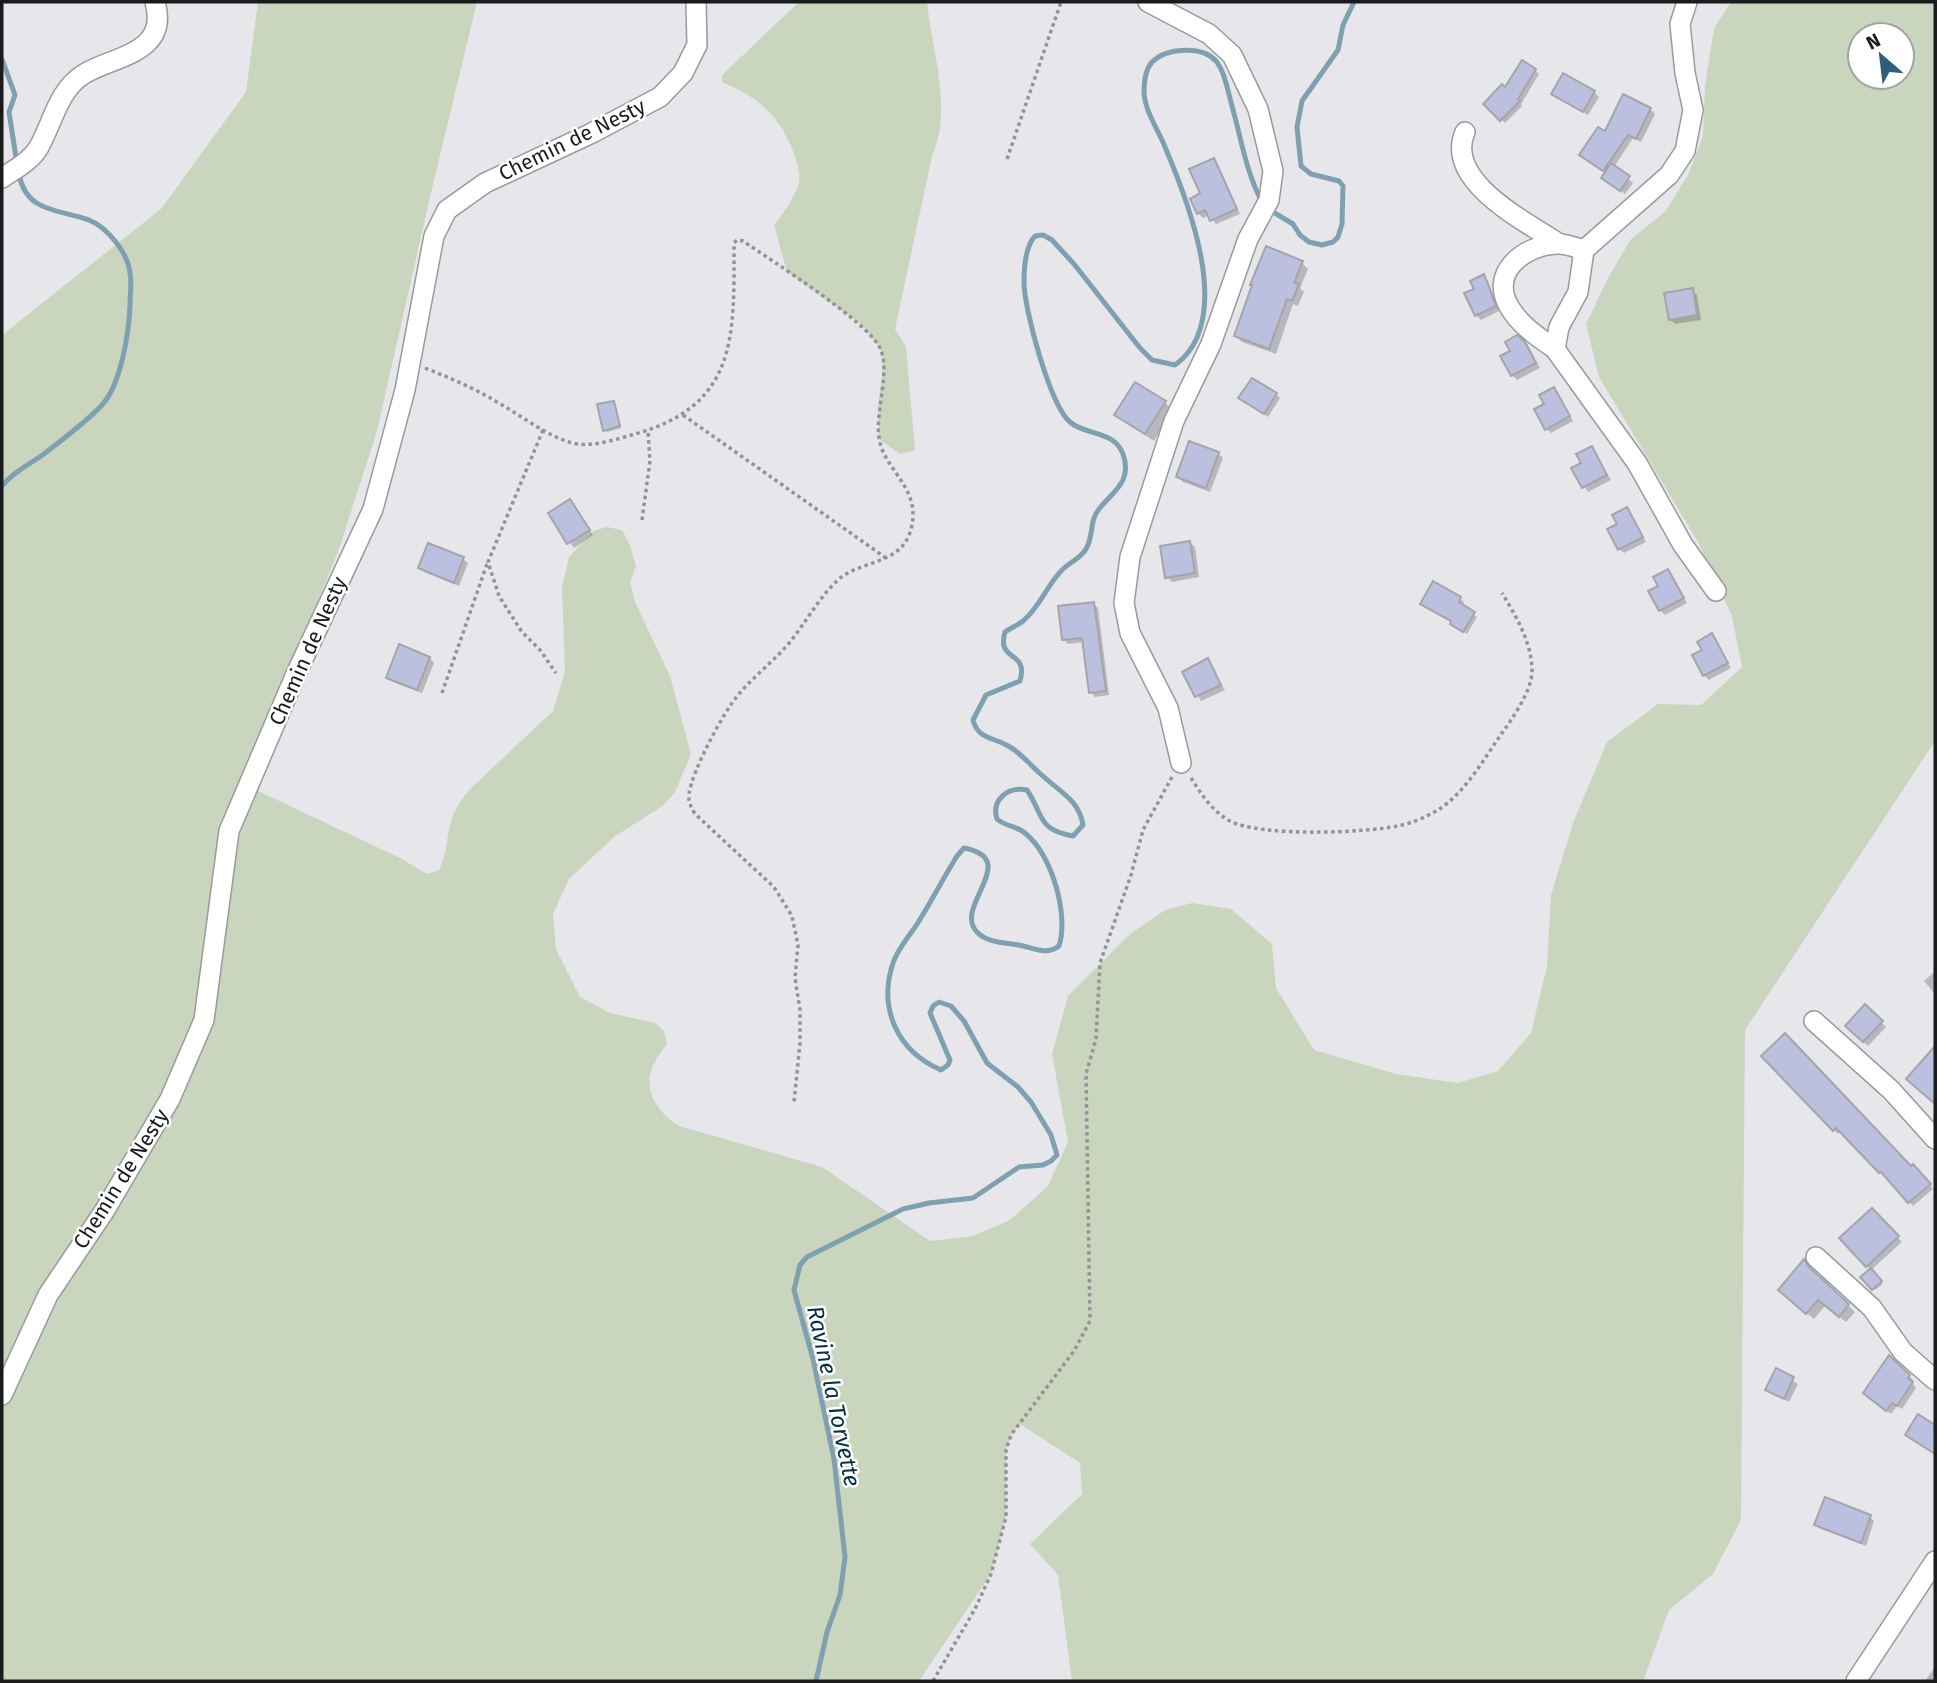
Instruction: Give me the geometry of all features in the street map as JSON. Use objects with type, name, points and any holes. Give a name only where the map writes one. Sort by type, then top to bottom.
[{"type":"street","points":[[2,178],[38,149],[63,94],[83,74],[132,55],[153,36],[158,12],[155,2]]},
{"type":"street","name":"Chemin de Nesty","points":[[2,1395],[48,1295],[105,1210],[170,1100],[204,1020],[229,831],[296,674],[373,509],[410,362],[434,236],[447,210],[485,183],[590,134],[660,97],[683,73],[697,45],[696,2]]},
{"type":"street","points":[[1148,2],[1209,34],[1231,55],[1258,109],[1273,171],[1269,200],[1248,239],[1211,344],[1174,421],[1130,557],[1124,603],[1130,633],[1168,708],[1181,763]]},
{"type":"street","points":[[1555,349],[1559,327],[1578,292],[1584,250],[1669,175],[1685,151],[1693,110],[1685,74],[1680,24],[1687,2]]},
{"type":"street","points":[[1465,132],[1460,145],[1461,156],[1467,171],[1486,194],[1558,243],[1584,250]]},
{"type":"street","points":[[1558,243],[1524,253],[1510,264],[1503,283],[1508,307],[1529,331],[1555,349],[1637,463],[1683,545],[1716,591]]},
{"type":"street","points":[[1814,1021],[1891,1090],[1935,1139]]},
{"type":"street","points":[[1816,1257],[1872,1308],[1903,1352],[1935,1380]]},
{"type":"street","points":[[1856,1681],[1935,1561]]},
{"type":"path","points":[[1007,159],[1061,2]]},
{"type":"path","points":[[410,362],[486,396],[543,430],[575,444],[610,441],[648,430],[683,415],[704,399],[720,372],[728,350],[734,310],[734,243],[743,241],[862,325],[880,348],[883,367],[878,408],[879,439],[887,459],[906,485],[913,514],[909,535],[900,549],[887,558],[849,572],[838,580],[789,644],[738,695],[723,715],[692,780],[689,793],[689,803],[695,814],[774,887],[792,916],[798,945],[795,978],[800,1010],[794,1102]]},
{"type":"path","points":[[683,415],[887,558]]},
{"type":"path","points":[[442,693],[488,562],[543,430]]},
{"type":"path","points":[[642,520],[650,461],[648,430]]},
{"type":"path","points":[[488,562],[499,596],[522,632],[540,650],[555,673]]},
{"type":"path","points":[[933,1681],[975,1609],[991,1574],[1006,1517],[1006,1450],[1011,1435],[1074,1351],[1090,1321],[1086,1074],[1096,1039],[1100,963],[1131,875],[1143,830],[1159,797],[1181,763],[1215,810],[1231,822],[1258,828],[1333,832],[1372,830],[1399,825],[1440,808],[1477,770],[1516,714],[1532,674],[1530,656],[1518,619],[1502,593]]},
{"type":"green space","points":[[258,2],[477,2],[377,431],[339,549],[250,767],[256,790],[400,858],[427,874],[439,870],[451,820],[464,797],[553,711],[565,671],[562,588],[569,557],[593,531],[607,527],[622,530],[636,566],[630,582],[635,602],[670,676],[691,754],[675,792],[664,805],[614,837],[569,879],[553,914],[556,949],[580,997],[610,1013],[655,1023],[664,1031],[667,1044],[652,1068],[650,1086],[660,1109],[679,1126],[822,1167],[930,1241],[973,1236],[1010,1220],[1048,1186],[1068,1142],[1052,1054],[1068,996],[1130,934],[1165,910],[1192,903],[1231,909],[1272,944],[1276,988],[1314,1050],[1396,1074],[1458,1083],[1498,1071],[1531,1033],[1547,966],[1551,895],[1573,823],[1607,742],[1658,704],[1701,705],[1742,667],[1732,616],[1698,542],[1599,377],[1586,324],[1609,276],[1631,239],[1666,211],[1688,175],[1703,136],[1705,86],[1714,28],[1731,2],[1935,2],[1935,741],[1745,1030],[1741,1520],[1713,1574],[1669,1610],[1643,1681],[1072,1681],[1058,1575],[1030,1544],[1082,1494],[1080,1463],[1020,1424],[1011,1435],[1006,1450],[1006,1517],[991,1574],[919,1681],[2,1681],[2,335],[161,209],[246,92]]},
{"type":"green space","points":[[799,2],[927,2],[939,80],[941,119],[895,329],[906,347],[915,450],[900,454],[879,439],[878,408],[883,367],[880,348],[862,325],[787,272],[774,225],[799,183],[798,167],[787,138],[774,117],[757,101],[722,82],[722,75]]},
{"type":"building","points":[[1522,60],[1536,69],[1518,99],[1520,101],[1500,121],[1483,104],[1502,84],[1505,87]]},
{"type":"building","points":[[1563,73],[1595,91],[1583,112],[1551,94]]},
{"type":"building","points":[[1623,94],[1651,108],[1636,139],[1628,135],[1603,171],[1579,155],[1598,127],[1605,131]]},
{"type":"building","points":[[1214,158],[1237,209],[1210,221],[1205,210],[1197,214],[1190,199],[1200,193],[1189,169]]},
{"type":"building","points":[[1611,163],[1630,176],[1620,191],[1601,178]]},
{"type":"building","points":[[1266,246],[1303,261],[1294,283],[1299,284],[1292,301],[1287,299],[1269,349],[1234,336]]},
{"type":"building","points":[[1484,274],[1496,306],[1475,316],[1464,293],[1474,289],[1470,281]]},
{"type":"building","points":[[1693,288],[1697,315],[1669,320],[1664,293]]},
{"type":"building","points":[[1517,335],[1525,342],[1536,363],[1511,376],[1500,356],[1510,351],[1505,342]]},
{"type":"building","points":[[1252,378],[1277,393],[1264,414],[1238,398]]},
{"type":"building","points":[[1135,382],[1166,401],[1145,434],[1114,415]]},
{"type":"building","points":[[1554,387],[1570,416],[1545,430],[1534,409],[1544,404],[1539,395]]},
{"type":"building","points":[[614,401],[620,426],[603,431],[597,404]]},
{"type":"building","points":[[1189,441],[1219,452],[1206,488],[1176,477]]},
{"type":"building","points":[[1592,446],[1607,475],[1582,488],[1571,468],[1581,463],[1576,454]]},
{"type":"building","points":[[570,499],[590,530],[567,544],[548,513]]},
{"type":"building","points":[[1627,507],[1643,537],[1618,550],[1607,529],[1617,524],[1612,515]]},
{"type":"building","points":[[1190,541],[1195,573],[1165,578],[1160,546]]},
{"type":"building","points":[[428,543],[464,557],[454,583],[418,568]]},
{"type":"building","points":[[1668,569],[1684,598],[1659,611],[1648,591],[1658,586],[1653,577]]},
{"type":"building","points":[[1433,581],[1461,597],[1459,602],[1475,612],[1463,632],[1450,624],[1451,621],[1420,604]]},
{"type":"building","points":[[1094,602],[1106,691],[1089,693],[1082,638],[1062,640],[1058,606]]},
{"type":"building","points":[[1712,633],[1728,663],[1703,676],[1692,655],[1702,650],[1697,642]]},
{"type":"building","points":[[399,644],[430,657],[417,690],[386,678]]},
{"type":"building","points":[[1208,658],[1221,685],[1195,697],[1182,672]]},
{"type":"building","points":[[1865,1004],[1883,1021],[1863,1042],[1845,1026]]},
{"type":"building","points":[[1785,1033],[1931,1184],[1908,1203],[1836,1128],[1833,1131],[1761,1056]]},
{"type":"building","points":[[1935,1046],[1935,1104],[1906,1079]]},
{"type":"building","points":[[1872,1208],[1899,1236],[1866,1267],[1839,1238]]},
{"type":"building","points":[[1804,1259],[1808,1266],[1849,1304],[1839,1317],[1818,1300],[1806,1314],[1778,1290]]},
{"type":"building","points":[[1871,1268],[1882,1281],[1872,1290],[1860,1277]]},
{"type":"building","points":[[1889,1355],[1910,1375],[1908,1378],[1913,1382],[1897,1406],[1892,1403],[1886,1411],[1863,1393]]},
{"type":"building","points":[[1776,1368],[1794,1377],[1784,1399],[1765,1390]]},
{"type":"building","points":[[1918,1414],[1935,1425],[1935,1454],[1905,1435]]},
{"type":"building","points":[[1825,1497],[1871,1515],[1861,1543],[1814,1525]]},
{"type":"waterway","name":"Ravine la Torvette","points":[[1268,209],[1293,224],[1309,242],[1322,245],[1333,242],[1338,237],[1342,224],[1343,186],[1339,181],[1311,174],[1301,166],[1297,127],[1302,101],[1338,50],[1343,25],[1354,2]]},
{"type":"waterway","name":"Ravine la Torvette","points":[[816,1681],[827,1632],[840,1595],[845,1557],[834,1459],[813,1359],[794,1290],[800,1265],[807,1257],[903,1209],[973,1198],[1019,1167],[1043,1165],[1057,1155],[1051,1135],[1031,1102],[1018,1087],[987,1063],[964,1021],[951,1006],[939,1002],[933,1006],[930,1013],[950,1060],[941,1070],[913,1052],[903,1040],[890,1012],[888,996],[895,957],[964,848],[980,854],[987,862],[987,873],[973,910],[972,922],[977,932],[992,941],[1041,950],[1059,946],[1062,918],[1051,870],[1044,856],[1026,834],[997,819],[996,806],[1008,792],[1027,790],[1043,820],[1053,830],[1073,836],[1083,825],[1081,816],[1068,797],[1014,750],[983,735],[973,720],[986,695],[1020,681],[1020,664],[1005,648],[1005,632],[1029,615],[1057,576],[1084,552],[1096,514],[1120,486],[1125,472],[1119,446],[1106,437],[1070,422],[1054,397],[1028,313],[1024,282],[1027,251],[1035,236],[1043,235],[1052,240],[1152,360],[1175,365],[1193,345],[1202,320],[1205,291],[1202,260],[1185,198],[1149,113],[1144,92],[1146,73],[1152,62],[1175,51],[1202,52],[1219,66],[1226,82],[1248,167],[1262,202]]},
{"type":"waterway","points":[[2,59],[15,95],[9,112],[17,164]]},
{"type":"waterway","points":[[2,486],[16,472],[81,425],[108,397],[123,358],[130,305],[131,281],[128,265],[116,242],[89,220],[36,203],[23,187],[19,174]]}]
